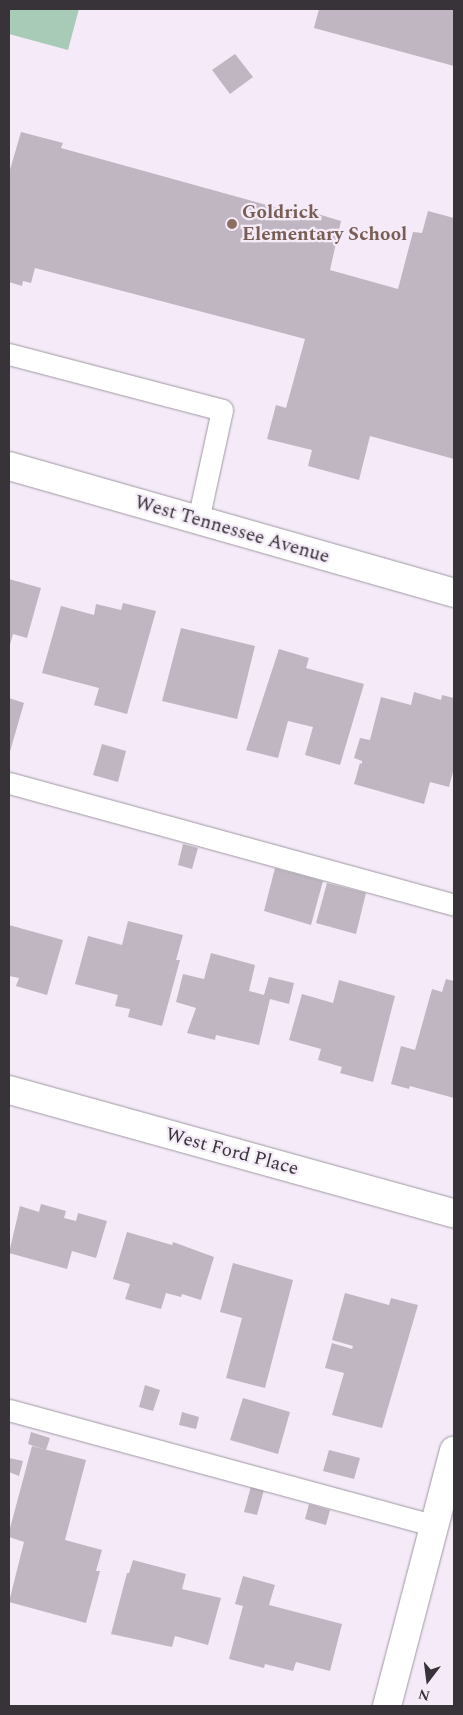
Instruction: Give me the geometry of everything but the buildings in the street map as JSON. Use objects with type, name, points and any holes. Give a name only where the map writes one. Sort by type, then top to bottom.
[{"type":"street","name":"West Tennessee Avenue","points":[[9,466],[454,593]]},
{"type":"street","name":"West Ford Place","points":[[9,1090],[454,1213]]},
{"type":"street","points":[[386,1706],[454,1451]]},
{"type":"lane","points":[[9,354],[222,410],[198,520]]},
{"type":"lane","points":[[9,783],[454,905]]},
{"type":"lane","points":[[9,1410],[433,1526]]},
{"type":"green space","points":[[9,9],[79,9],[68,50],[9,34]]},
{"type":"place","name":"Goldrick Elementary School","points":[[232,224]]}]
